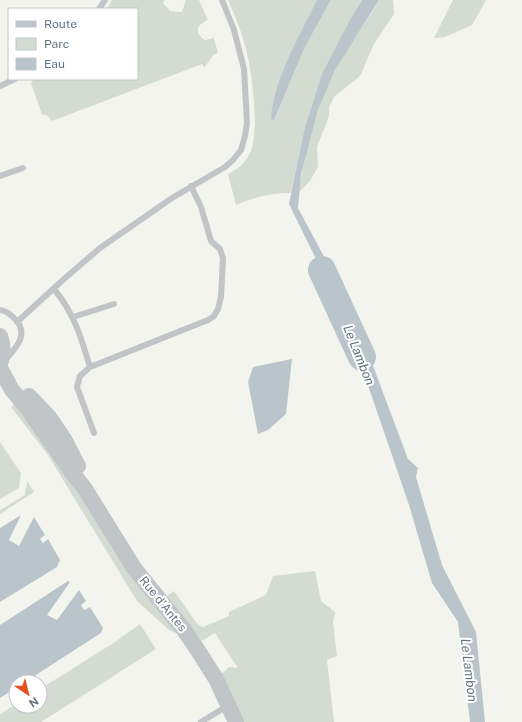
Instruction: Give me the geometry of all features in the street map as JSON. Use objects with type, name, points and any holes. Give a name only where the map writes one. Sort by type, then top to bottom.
[{"type":"street","points":[[0,336],[3,352],[0,366]]},
{"type":"street","name":"Rue d'Antes","points":[[0,366],[25,392],[64,439],[76,462],[85,489],[134,568],[184,630],[197,649],[216,679],[236,722]]},
{"type":"lane","points":[[17,322],[100,248],[191,186],[224,167],[233,160],[241,150],[245,136],[247,110],[244,69],[234,30],[222,0]]},
{"type":"lane","points":[[0,86],[13,80]]},
{"type":"lane","points":[[0,176],[23,168]]},
{"type":"lane","points":[[94,433],[77,387],[80,376],[90,367],[208,320],[214,316],[218,309],[221,297],[223,255],[220,249],[211,241],[201,207],[191,186]]},
{"type":"lane","points":[[54,289],[73,317],[90,367]]},
{"type":"lane","points":[[73,317],[114,304]]},
{"type":"lane","points":[[0,310],[11,315],[17,322],[21,329],[22,336],[16,348],[0,366]]},
{"type":"lane","points":[[201,722],[228,705]]},
{"type":"green space","points":[[112,0],[164,0],[163,3],[170,11],[182,12],[186,0],[199,0],[208,20],[199,27],[199,35],[205,40],[214,38],[218,53],[214,54],[204,68],[202,64],[52,121],[48,116],[42,114],[31,83],[32,80],[138,80],[138,8],[108,8]]},
{"type":"green space","points":[[228,0],[317,0],[296,42],[274,120],[305,47],[331,0],[362,0],[351,18],[304,131],[291,193],[263,196],[236,205],[228,174],[241,165],[250,153],[253,143],[255,117],[253,86],[246,49]]},
{"type":"green space","points":[[379,0],[393,0],[394,14],[374,44],[360,76],[334,97],[329,107],[329,116],[317,147],[318,167],[310,181],[299,192],[304,161],[322,98],[340,61]]},
{"type":"green space","points":[[453,0],[486,0],[472,25],[445,37],[434,38]]},
{"type":"green space","points":[[15,404],[176,632],[175,633],[169,630],[137,601],[48,455],[11,407]]},
{"type":"green space","points":[[0,442],[21,473],[19,488],[0,499]]},
{"type":"green space","points":[[27,481],[34,492],[0,514],[0,510],[25,495]]},
{"type":"green space","points":[[315,571],[321,601],[335,612],[333,622],[337,656],[327,660],[334,722],[236,722],[216,679],[229,667],[238,668],[215,633],[198,643],[165,597],[174,591],[198,625],[203,627],[229,616],[229,612],[266,595],[273,576]]},
{"type":"green space","points":[[140,624],[156,649],[41,722],[0,722],[0,714],[8,709],[8,714],[48,714],[48,684],[112,644]]},
{"type":"water","points":[[317,0],[331,0],[305,47],[274,120],[271,119],[277,90],[288,58]]},
{"type":"water","points":[[362,0],[379,0],[335,70],[318,110],[301,174],[298,208],[351,307],[408,459],[418,468],[416,477],[442,565],[476,632],[485,722],[470,722],[458,622],[432,583],[409,505],[345,318],[289,204],[304,131],[322,74]]},
{"type":"water","points":[[292,359],[286,414],[268,430],[258,434],[248,382],[253,367]]},
{"type":"water","points":[[21,515],[9,540],[19,546],[34,517],[45,535],[40,539],[43,543],[48,539],[60,560],[57,567],[0,602],[0,528]]},
{"type":"water","points":[[68,581],[70,582],[47,615],[57,620],[79,590],[86,601],[81,605],[84,610],[90,607],[103,628],[101,633],[37,674],[8,674],[8,693],[0,698],[0,625]]},
{"type":"waterway","name":"Le Lambon","points":[[322,270],[362,357]]}]
